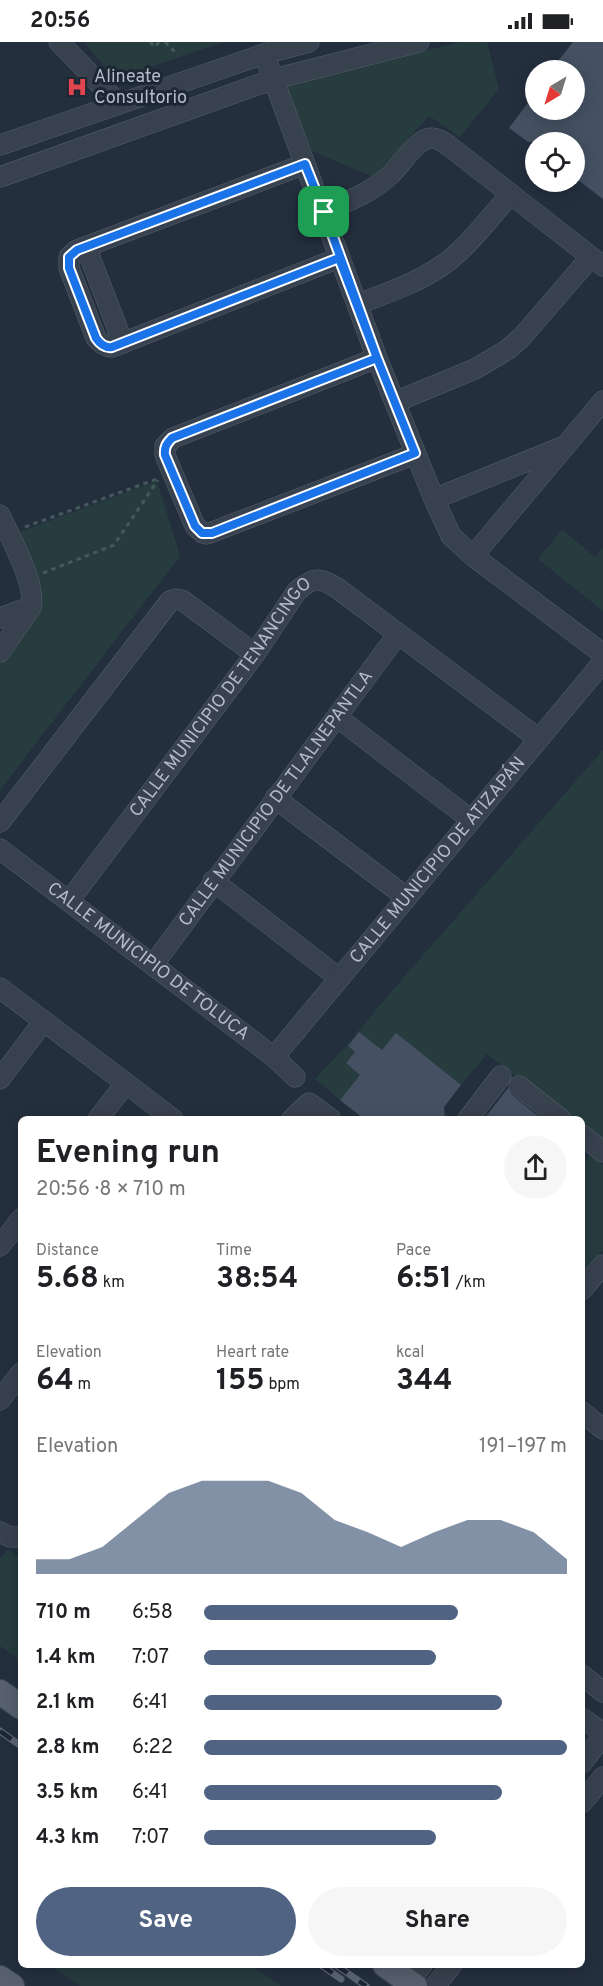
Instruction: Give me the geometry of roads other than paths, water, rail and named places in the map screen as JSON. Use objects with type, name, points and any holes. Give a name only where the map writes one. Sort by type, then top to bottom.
[{"type":"main road","points":[[0,1692],[18,1705]]},
{"type":"main road","points":[[392,1968],[415,1978]]},
{"type":"street","points":[[59,42],[118,103]]},
{"type":"street","points":[[0,144],[264,54],[309,42]]},
{"type":"street","points":[[0,177],[274,79],[418,42]]},
{"type":"street","points":[[264,54],[394,402],[451,536],[603,654]]},
{"type":"street","points":[[324,212],[377,186],[425,139],[439,139],[597,261],[507,350],[475,369],[394,402]]},
{"type":"street","points":[[305,164],[72,252],[69,257],[69,268],[98,341],[107,347],[123,343],[339,258]]},
{"type":"street","points":[[358,304],[403,287],[442,266],[457,254],[511,194]]},
{"type":"street","points":[[377,358],[172,438],[164,450],[166,476],[195,526],[202,533],[207,534],[415,453]]},
{"type":"street","points":[[474,556],[603,401]]},
{"type":"street","points":[[434,499],[564,446]]},
{"type":"street","points":[[0,652],[31,607],[33,599],[28,579],[4,524]]},
{"type":"street","name":"CALLE MUNICIPIO DE TENANCINGO","points":[[69,901],[255,654],[297,591],[306,583],[316,579],[325,581],[398,634]]},
{"type":"street","points":[[0,822],[164,607],[176,598],[182,600],[255,654]]},
{"type":"street","points":[[0,618],[31,607]]},
{"type":"street","points":[[398,634],[539,739]]},
{"type":"street","name":"CALLE MUNICIPIO DE TLALNEPANTLA","points":[[153,964],[398,634]]},
{"type":"street","name":"CALLE MUNICIPIO DE ATIZAPÁN","points":[[274,1057],[603,662]]},
{"type":"street","points":[[337,717],[471,819]]},
{"type":"street","points":[[275,798],[406,897]]},
{"type":"street","name":"CALLE MUNICIPIO DE TOLUCA","points":[[0,849],[274,1057],[295,1077]]},
{"type":"street","points":[[213,881],[339,978]]},
{"type":"street","points":[[0,988],[169,1116]]},
{"type":"street","points":[[0,1079],[44,1021]]},
{"type":"street","points":[[470,1116],[501,1076]]},
{"type":"street","points":[[100,1116],[126,1083]]},
{"type":"street","points":[[519,1086],[557,1116]]},
{"type":"street","points":[[295,1116],[309,1103],[327,1116]]},
{"type":"street","points":[[585,1137],[603,1152]]},
{"type":"street","points":[[0,1246],[18,1223]]},
{"type":"street","points":[[585,1286],[603,1265]]},
{"type":"street","points":[[0,1400],[18,1377]]},
{"type":"street","points":[[585,1414],[603,1429]]},
{"type":"street","points":[[0,1532],[10,1537],[18,1537]]},
{"type":"street","points":[[585,1677],[603,1692]]},
{"type":"street","points":[[585,1720],[603,1735],[585,1759]]},
{"type":"street","points":[[585,1799],[603,1777]]},
{"type":"street","points":[[435,1986],[450,1968]]},
{"type":"railway","points":[[0,1731],[18,1744]]},
{"type":"railway","points":[[325,1968],[341,1979]]},
{"type":"railway","points":[[340,1968],[366,1986]]},
{"type":"place","name":"Alineate Consultorio","points":[[77,87]]}]
